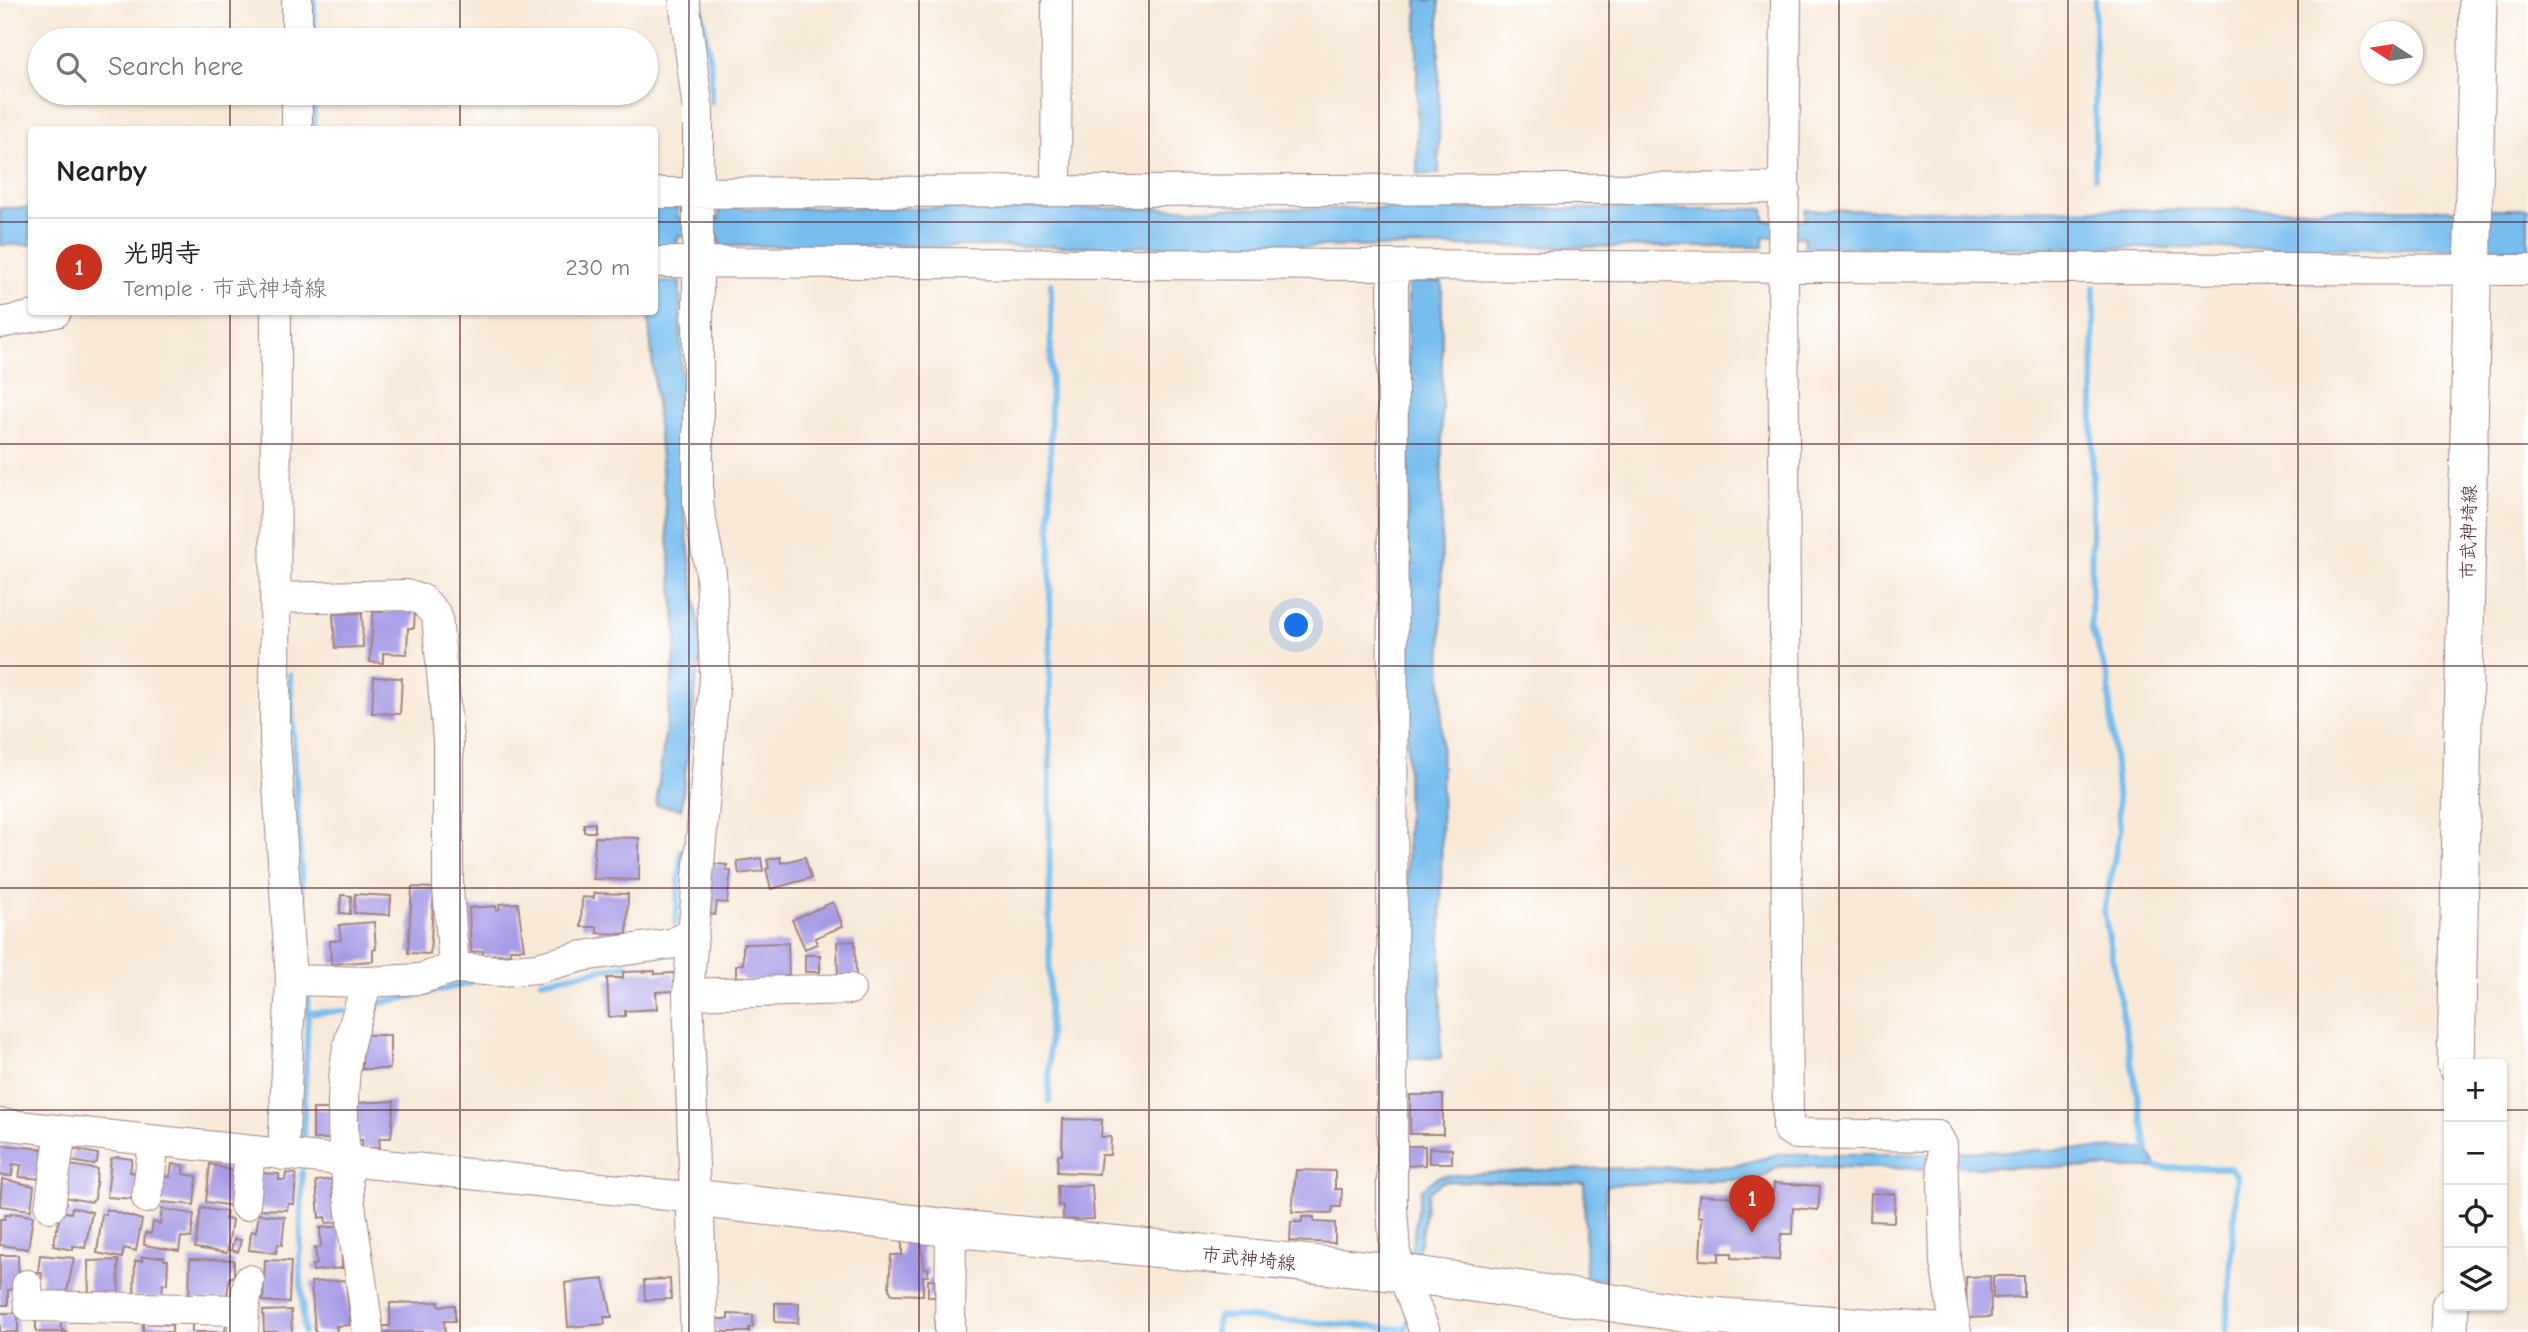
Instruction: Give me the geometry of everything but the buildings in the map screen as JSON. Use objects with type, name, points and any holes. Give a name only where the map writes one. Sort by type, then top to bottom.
[{"type":"main road","name":"市武神埼線","points":[[2456,1059],[2478,0]]},
{"type":"main road","name":"市武神埼線","points":[[695,1198],[951,1228],[1402,1273],[1697,1315],[1937,1332]]},
{"type":"main road","points":[[695,1198],[699,1332]]},
{"type":"main road","points":[[2449,1332],[2450,1311]]},
{"type":"street","points":[[297,0],[297,28]]},
{"type":"street","points":[[0,1124],[695,1198],[688,994],[715,676],[711,573],[698,504],[698,111],[684,0]]},
{"type":"street","points":[[1056,191],[1057,0]]},
{"type":"street","points":[[1786,0],[1783,268],[1788,1129],[1796,1135],[1937,1136],[1942,1145],[1945,1262],[1956,1332]]},
{"type":"street","points":[[297,105],[297,126]]},
{"type":"street","points":[[658,259],[697,227],[1056,191],[1785,188]]},
{"type":"street","points":[[658,196],[697,227],[1393,267],[2474,264],[2528,270]]},
{"type":"street","points":[[1393,267],[1392,1207],[1395,1253],[1425,1332]]},
{"type":"street","points":[[0,323],[41,315]]},
{"type":"street","points":[[276,315],[275,740],[291,980],[283,1155]]},
{"type":"street","points":[[275,598],[406,595],[423,600],[437,616],[448,740],[448,888],[454,968]]},
{"type":"street","points":[[291,980],[367,982],[420,979],[454,968],[501,971],[537,968],[583,956],[670,944],[691,935]]},
{"type":"street","points":[[367,982],[347,1052],[343,1093],[351,1228],[368,1332]]},
{"type":"street","points":[[688,994],[850,989]]},
{"type":"street","points":[[50,1207],[61,1130]]},
{"type":"street","points":[[147,1198],[154,1141]]},
{"type":"street","points":[[245,1205],[250,1152]]},
{"type":"street","points":[[950,1332],[951,1228]]},
{"type":"street","points":[[26,1285],[29,1306],[130,1319],[243,1321],[249,1280]]},
{"type":"water","points":[[1417,0],[1439,0],[1439,174],[1417,174]]},
{"type":"water","points":[[0,208],[28,208],[28,245],[0,245]]},
{"type":"water","points":[[658,208],[677,208],[678,218],[719,219],[719,208],[1764,209],[1765,221],[1805,220],[1805,210],[2528,209],[2528,249],[1805,247],[1804,237],[1764,237],[1764,247],[719,246],[719,236],[678,236],[677,246],[658,246]]},
{"type":"water","points":[[658,282],[680,282],[683,503],[701,644],[681,809],[656,805],[677,639],[648,315],[658,315]]},
{"type":"water","points":[[1408,282],[1442,282],[1441,1058],[1407,1059]]},
{"type":"water","points":[[2147,1148],[2157,1168],[1958,1167],[1957,1152]]},
{"type":"water","points":[[1779,1154],[1927,1154],[1931,1161],[1930,1169],[1781,1166],[1758,1179],[1606,1185],[1605,1280],[1586,1278],[1584,1183],[1443,1181],[1428,1193],[1418,1255],[1411,1251],[1421,1190],[1439,1176],[1538,1170],[1734,1166]]},
{"type":"waterway","points":[[314,0],[314,28]]},
{"type":"waterway","points":[[700,0],[711,70],[711,102]]},
{"type":"waterway","points":[[2095,0],[2095,177]]},
{"type":"waterway","points":[[314,105],[314,126]]},
{"type":"waterway","points":[[1049,1102],[1051,283]]},
{"type":"waterway","points":[[2094,287],[2091,627],[2108,678],[2120,831],[2104,911],[2147,1148]]},
{"type":"waterway","points":[[290,675],[306,967]]},
{"type":"waterway","points":[[676,924],[681,851]]},
{"type":"waterway","points":[[541,981],[627,965]]},
{"type":"waterway","points":[[377,1004],[471,983]]},
{"type":"waterway","points":[[307,994],[308,1013]]},
{"type":"waterway","points":[[303,1137],[308,1013],[345,1011]]},
{"type":"waterway","points":[[2157,1168],[2230,1168],[2237,1177],[2226,1332]]},
{"type":"waterway","points":[[302,1171],[300,1264],[304,1332]]},
{"type":"waterway","points":[[1215,1332],[1219,1316],[1405,1329],[1410,1319]]},
{"type":"waterway","points":[[933,1322],[933,1332]]},
{"type":"place","name":"光明寺","points":[[1752,1233]]}]
